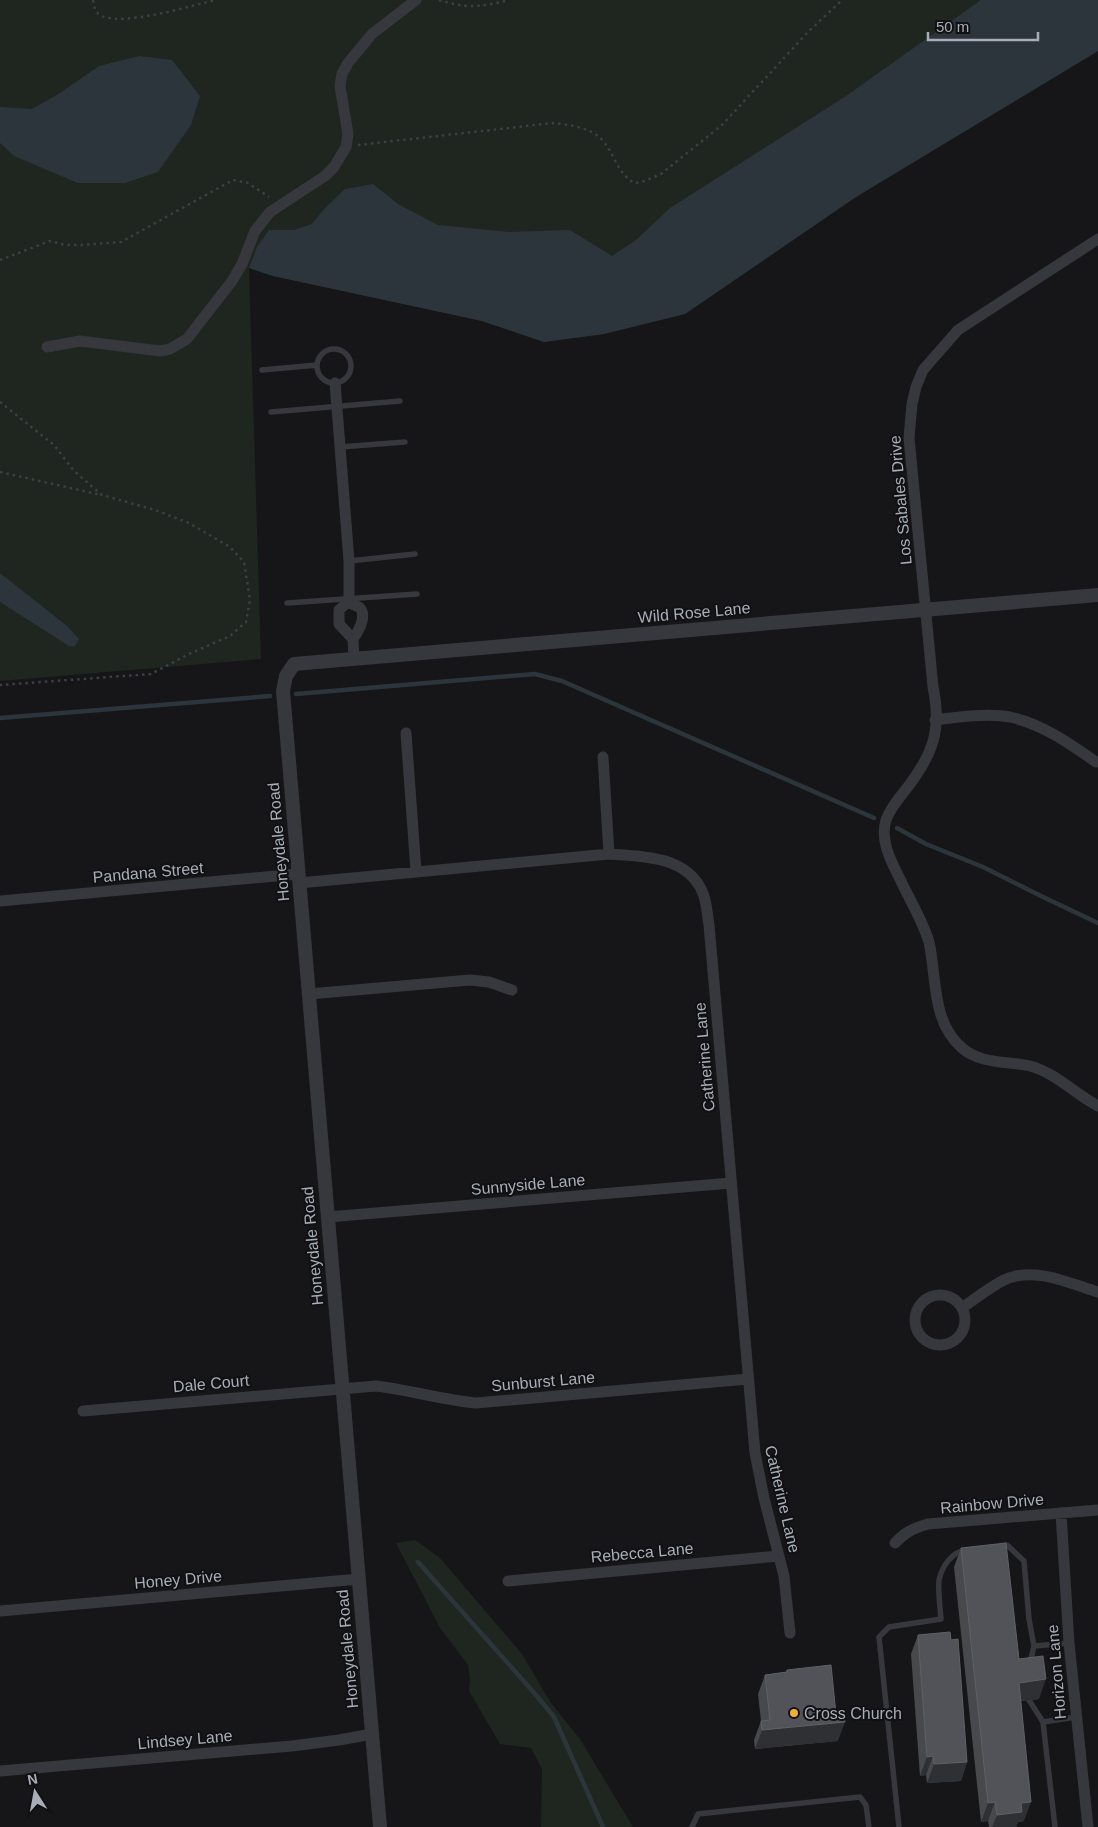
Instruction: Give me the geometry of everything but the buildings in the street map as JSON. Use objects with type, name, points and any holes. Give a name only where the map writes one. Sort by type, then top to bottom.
[{"type":"street","points":[[47,347],[80,341],[101,342],[148,351],[160,351],[178,346],[187,339],[232,281],[242,264],[255,231],[262,221],[279,206],[324,176],[334,167],[346,147],[348,134],[340,86],[342,74],[348,63],[372,34],[416,0]]},
{"type":"street","name":"Los Sabales Drive","points":[[1098,239],[958,330],[924,370],[916,387],[912,404],[909,438],[933,687],[937,707],[933,746],[927,759],[893,806],[886,819],[884,832],[885,845],[929,943],[936,1001],[947,1030],[954,1041],[975,1056],[1042,1070],[1098,1106]]},
{"type":"street","points":[[335,383],[349,561],[349,600],[339,610],[339,624],[353,639]]},
{"type":"street","name":"Wild Rose Lane","points":[[294,664],[1098,595]]},
{"type":"street","points":[[349,600],[360,608],[361,611],[362,626],[353,639],[354,659]]},
{"type":"street","name":"Honeydale Road","points":[[294,664],[286,676],[283,692],[380,1827]]},
{"type":"street","points":[[936,720],[970,716],[1009,717],[1053,733],[1096,762]]},
{"type":"street","points":[[406,733],[416,871]]},
{"type":"street","points":[[603,757],[609,854]]},
{"type":"street","name":"Catherine Lane","points":[[299,879],[609,854],[654,857],[684,870],[696,879],[703,892],[709,925],[755,1453],[758,1474],[784,1576],[790,1633]]},
{"type":"street","name":"Pandana Street","points":[[0,901],[299,879]]},
{"type":"street","points":[[309,994],[470,980],[490,982],[512,990]]},
{"type":"street","name":"Sunnyside Lane","points":[[328,1217],[731,1183]]},
{"type":"street","points":[[962,1308],[1004,1280],[1018,1276],[1045,1276],[1098,1292]]},
{"type":"street","points":[[941,1295],[949,1297],[962,1308],[964,1323],[957,1337],[951,1342],[936,1344],[928,1342],[917,1330],[915,1322],[919,1306],[932,1296],[941,1295]]},
{"type":"street","name":"Sunburst Lane","points":[[342,1388],[376,1386],[476,1403],[748,1379]]},
{"type":"street","name":"Dale Court","points":[[83,1411],[342,1388]]},
{"type":"street","name":"Rainbow Drive","points":[[895,1543],[903,1534],[928,1524],[1098,1510]]},
{"type":"street","name":"Horizon Lane","points":[[1061,1513],[1069,1643],[1088,1827]]},
{"type":"street","name":"Rebecca Lane","points":[[508,1581],[779,1556]]},
{"type":"street","name":"Honey Drive","points":[[0,1612],[359,1579]]},
{"type":"street","name":"Lindsey Lane","points":[[0,1771],[292,1746],[372,1734]]},
{"type":"lane","points":[[338,349],[347,354],[351,364],[349,375],[335,383],[329,382],[320,376],[317,364],[322,354],[327,350],[338,349]]},
{"type":"lane","points":[[262,370],[317,364]]},
{"type":"lane","points":[[271,412],[400,401]]},
{"type":"lane","points":[[340,447],[405,442]]},
{"type":"lane","points":[[349,561],[415,554]]},
{"type":"lane","points":[[287,603],[417,594]]},
{"type":"lane","points":[[998,1546],[1008,1545],[1024,1561],[1029,1619],[1034,1646],[1028,1668]]},
{"type":"lane","points":[[899,1827],[879,1637],[889,1627],[941,1619],[940,1579],[949,1558],[959,1551],[969,1550]]},
{"type":"lane","points":[[1034,1646],[1069,1643]]},
{"type":"lane","points":[[1029,1700],[1042,1722],[1055,1827]]},
{"type":"lane","points":[[1042,1722],[1076,1717]]},
{"type":"lane","points":[[692,1827],[698,1814],[860,1797],[866,1805],[869,1827]]},
{"type":"path","points":[[93,0],[94,9],[101,16],[132,18],[216,0]]},
{"type":"path","points":[[439,0],[468,7],[486,6],[508,0]]},
{"type":"path","points":[[346,147],[553,123],[566,124],[586,130],[603,141],[625,177],[634,183],[642,182],[661,174],[722,125],[808,32],[842,0]]},
{"type":"path","points":[[0,260],[50,241],[65,245],[121,242],[233,180],[248,183],[279,206]]},
{"type":"path","points":[[0,402],[54,445],[74,471],[102,495]]},
{"type":"path","points":[[0,472],[102,495],[155,510],[188,523],[230,547],[244,562],[250,600],[246,622],[230,636],[189,654],[151,674],[0,684]]},
{"type":"shaded area","points":[[0,0],[1098,0],[1098,51],[856,197],[685,314],[604,334],[544,342],[482,321],[273,276],[249,268],[261,659],[0,681]]},
{"type":"shaded area","points":[[981,0],[1098,0],[1098,51],[856,197],[685,314],[604,334],[544,342],[482,321],[273,276],[249,268],[257,247],[269,230],[294,230],[312,224],[324,209],[345,189],[373,184],[398,204],[438,225],[509,232],[570,230],[612,256],[636,240],[670,208],[846,96]]},
{"type":"shaded area","points":[[139,56],[172,60],[200,96],[191,125],[158,172],[125,183],[78,183],[14,156],[0,143],[0,107],[32,109],[60,93],[99,66]]},
{"type":"shaded area","points":[[0,573],[67,626],[79,639],[75,646],[69,646],[0,602]]},
{"type":"shaded area","points":[[415,1540],[440,1558],[522,1654],[551,1703],[580,1739],[633,1827],[541,1827],[542,1769],[531,1748],[500,1744],[469,1691],[468,1665],[440,1628],[396,1543]]},
{"type":"waterway","points":[[296,694],[535,674],[562,681],[874,818]]},
{"type":"waterway","points":[[0,718],[270,696]]},
{"type":"waterway","points":[[897,828],[926,844],[983,867],[1098,923]]},
{"type":"waterway","points":[[418,1562],[554,1717],[603,1827]]},
{"type":"place","name":"Cross Church","points":[[794,1713]]}]
